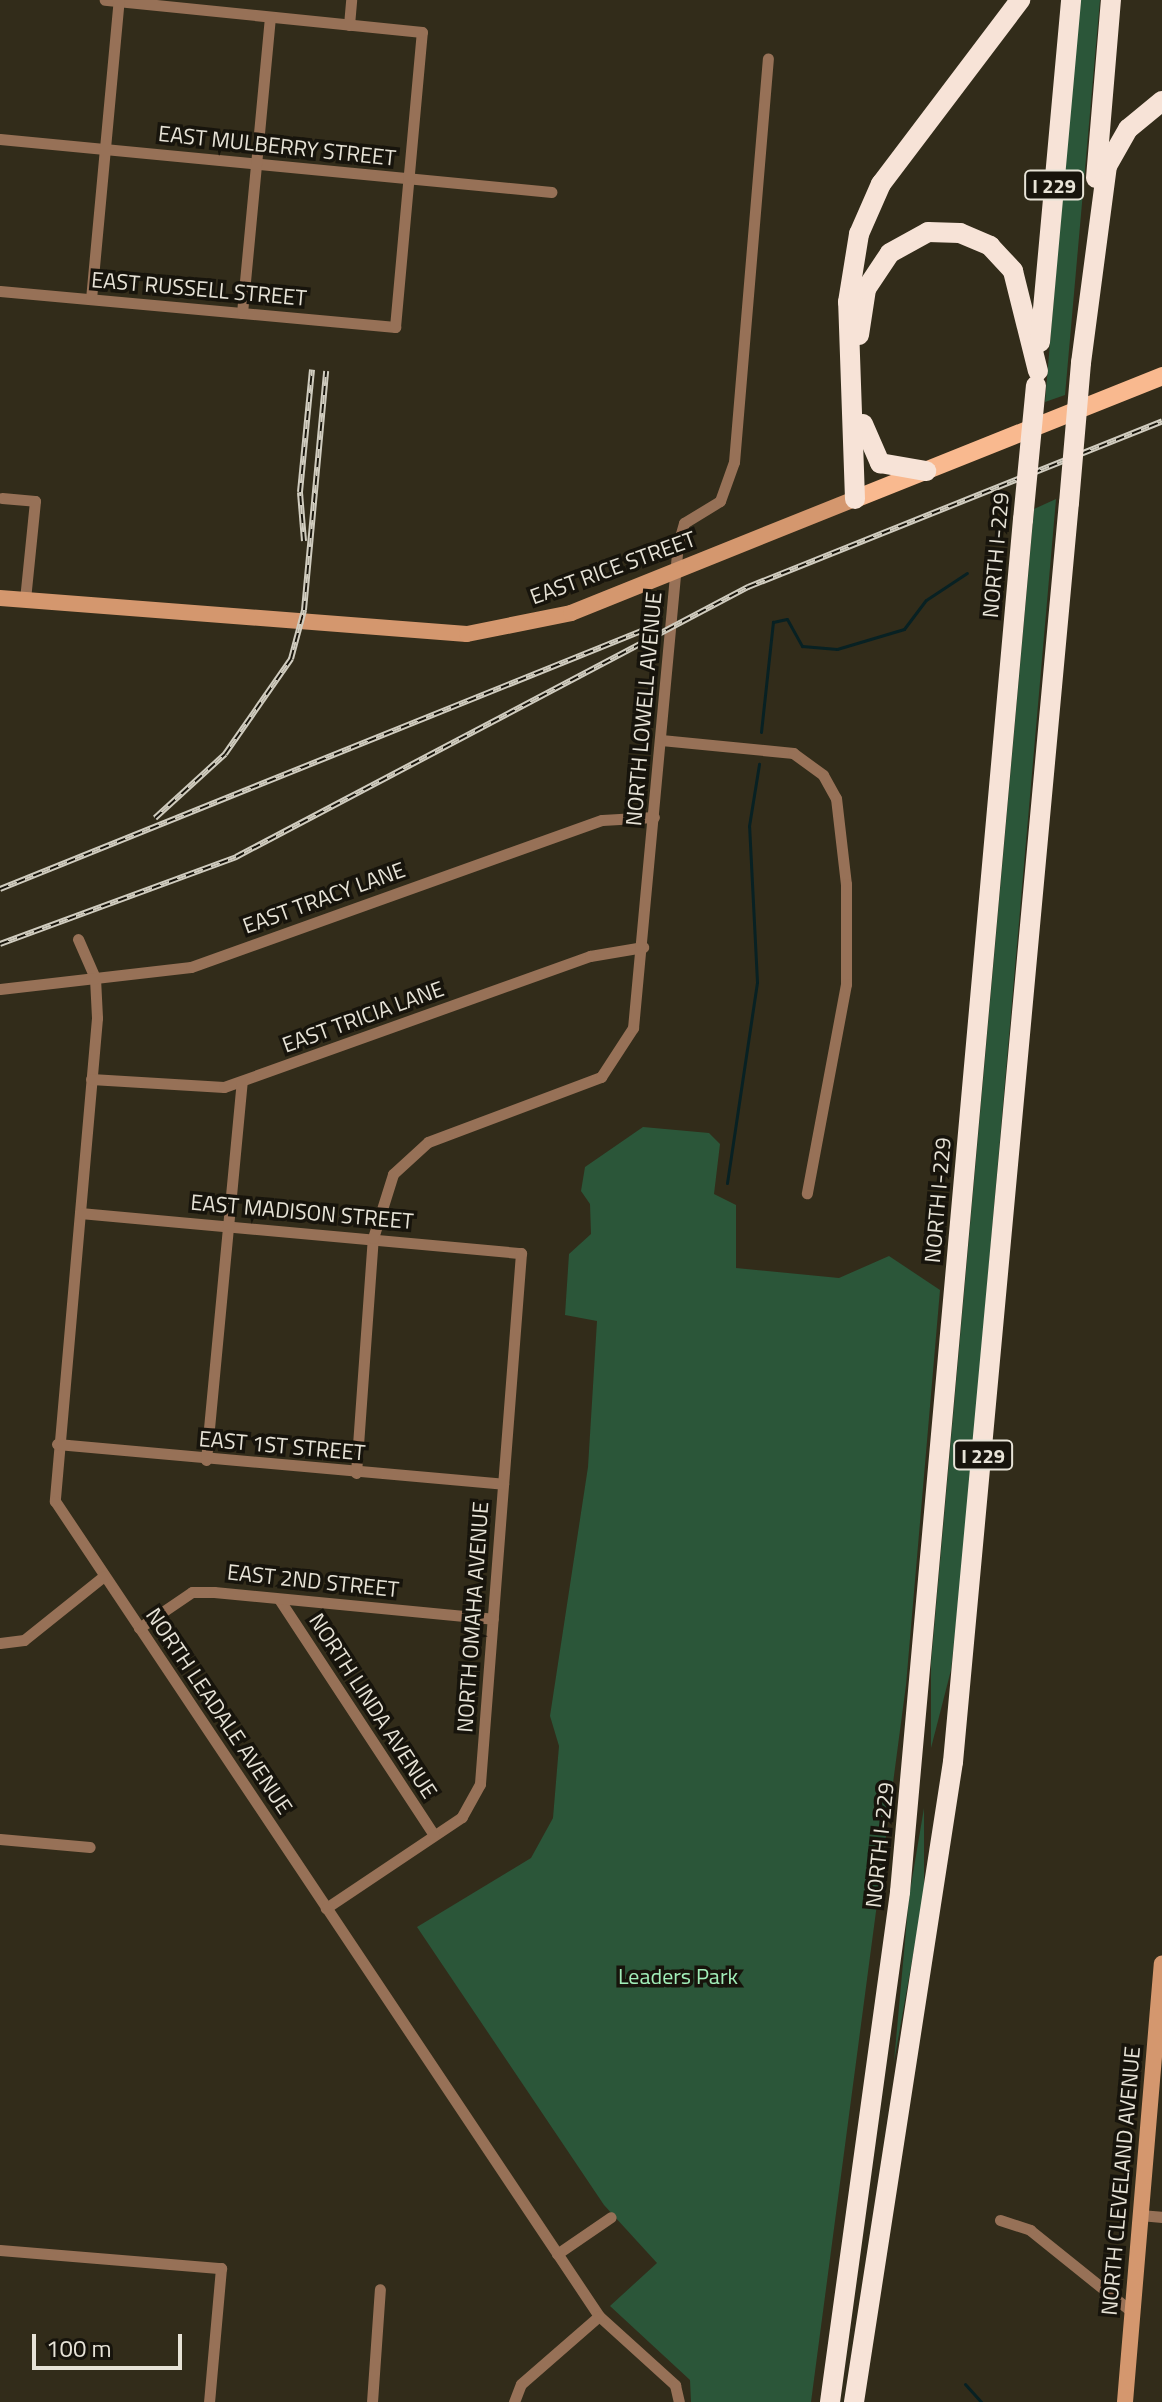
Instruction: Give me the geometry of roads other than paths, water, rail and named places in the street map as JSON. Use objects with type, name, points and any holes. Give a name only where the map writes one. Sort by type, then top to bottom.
[{"type":"highway","points":[[861,497],[848,314],[859,234],[881,184],[1020,0]]},
{"type":"highway","name":"NORTH I-229","points":[[830,2402],[900,1892],[1071,0]]},
{"type":"highway","name":"I 229","points":[[854,2402],[953,1762],[1069,503],[1111,0]]},
{"type":"highway","points":[[1088,273],[1107,166],[1128,129],[1162,101]]},
{"type":"highway","points":[[861,497],[863,424],[859,328],[866,289],[890,253],[928,232],[978,238],[1003,257],[1027,308],[1037,378]]},
{"type":"highway","points":[[863,424],[880,463],[926,471]]},
{"type":"main road","name":"EAST RICE STREET","points":[[0,598],[467,634],[547,620],[1162,376]]},
{"type":"main road","name":"NORTH CLEVELAND AVENUE","points":[[1125,2402],[1162,1964]]},
{"type":"street","points":[[105,0],[422,32],[409,179]]},
{"type":"street","points":[[349,25],[351,0]]},
{"type":"street","points":[[91,299],[118,1]]},
{"type":"street","points":[[242,313],[270,17]]},
{"type":"street","name":"NORTH LOWELL AVENUE","points":[[356,1473],[373,1238],[386,1186],[418,1148],[584,1087],[615,1063],[633,1028],[676,571],[684,523],[720,501],[734,462],[768,58]]},
{"type":"street","name":"EAST MULBERRY STREET","points":[[0,139],[551,192]]},
{"type":"street","name":"EAST RUSSELL STREET","points":[[0,291],[395,327],[409,179]]},
{"type":"street","points":[[2,498],[35,501],[25,600]]},
{"type":"street","points":[[661,740],[793,753],[823,775],[836,798],[846,884],[846,984],[807,1193]]},
{"type":"street","name":"EAST TRACY LANE","points":[[0,989],[191,967],[602,820],[654,817]]},
{"type":"street","name":"NORTH LEADALE AVENUE","points":[[78,939],[95,978],[91,1079],[57,1444],[55,1501],[599,2316],[675,2385],[679,2402]]},
{"type":"street","name":"EAST TRICIA LANE","points":[[91,1079],[214,1089],[242,1082],[590,956],[643,947]]},
{"type":"street","points":[[206,1460],[242,1082]]},
{"type":"street","name":"EAST MADISON STREET","points":[[80,1213],[521,1253]]},
{"type":"street","name":"NORTH OMAHA AVENUE","points":[[326,1908],[462,1817],[480,1784],[521,1253]]},
{"type":"street","name":"EAST 1ST STREET","points":[[57,1444],[206,1460],[503,1484]]},
{"type":"street","points":[[0,1643],[24,1640],[104,1576]]},
{"type":"street","name":"EAST 2ND STREET","points":[[139,1628],[192,1592],[493,1619]]},
{"type":"street","name":"NORTH LINDA AVENUE","points":[[279,1599],[434,1835]]},
{"type":"street","points":[[0,1839],[90,1847]]},
{"type":"street","points":[[1140,2215],[1162,2217]]},
{"type":"street","points":[[557,2254],[611,2217]]},
{"type":"street","points":[[1000,2220],[1030,2230],[1132,2312]]},
{"type":"street","points":[[0,2250],[221,2268],[209,2402]]},
{"type":"street","points":[[372,2402],[380,2289]]},
{"type":"street","points":[[514,2402],[521,2384],[599,2316]]},
{"type":"waterway","points":[[761,732],[773,622],[787,619],[802,646],[837,649],[904,629],[926,600],[967,573]]},
{"type":"waterway","points":[[727,1183],[757,982],[749,826],[759,764]]},
{"type":"waterway","points":[[965,2384],[981,2402]]},
{"type":"railway","points":[[304,541],[300,492],[312,370]]},
{"type":"railway","points":[[155,818],[225,754],[291,659],[304,610],[326,371]]},
{"type":"railway","points":[[0,944],[236,857],[748,587],[1162,421]]},
{"type":"railway","points":[[0,889],[644,630]]},
{"type":"park label","name":"Leaders Park","points":[[678,1977]]}]
